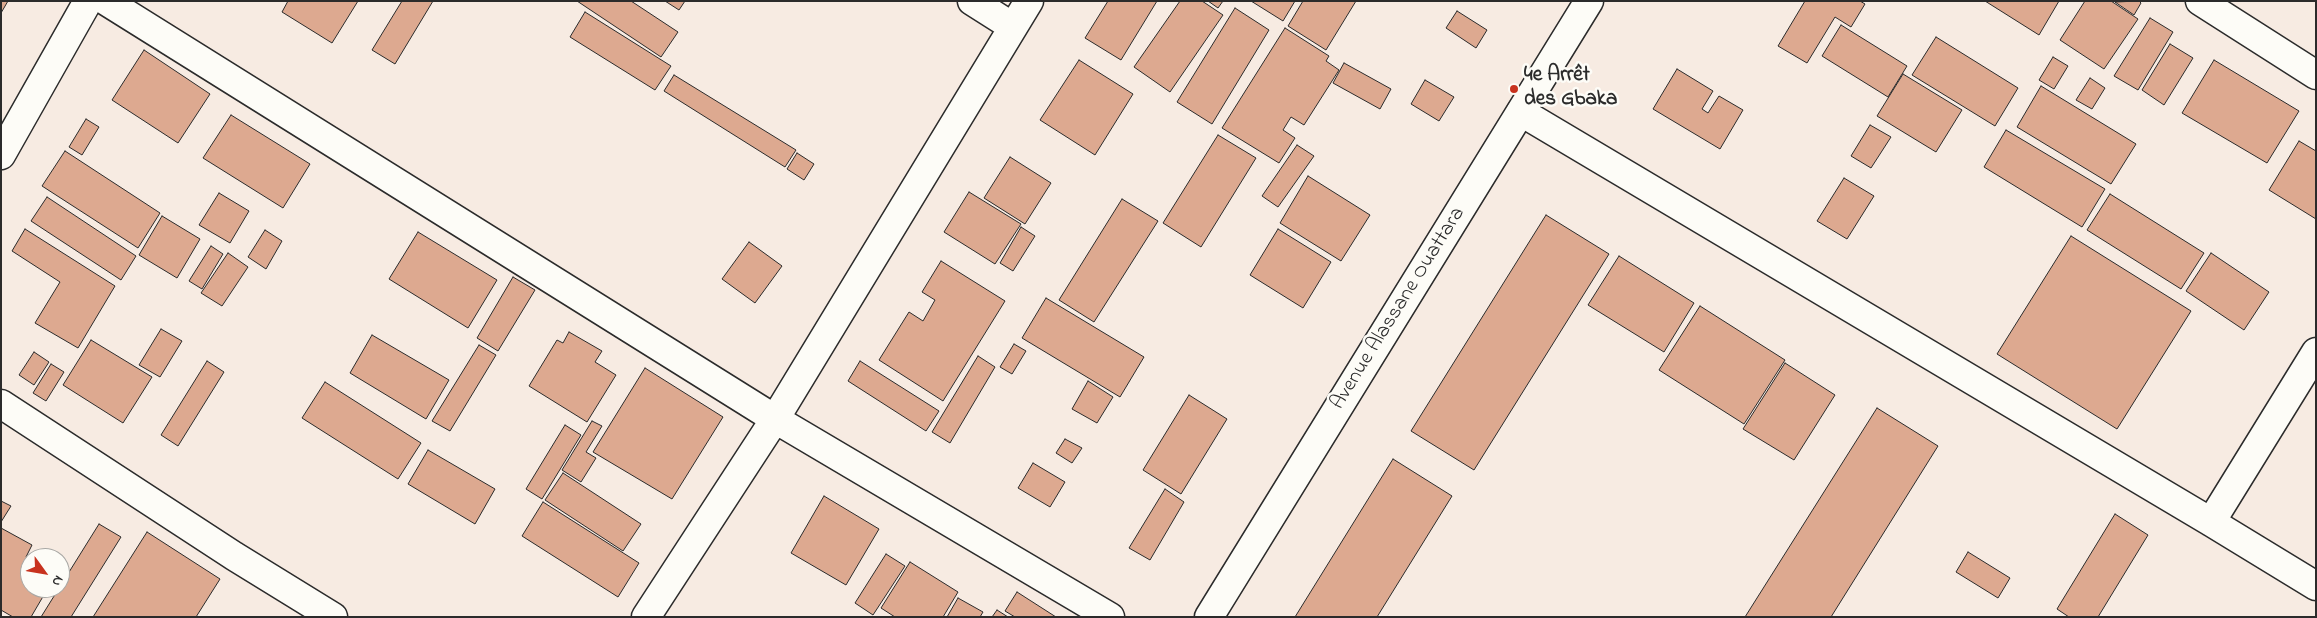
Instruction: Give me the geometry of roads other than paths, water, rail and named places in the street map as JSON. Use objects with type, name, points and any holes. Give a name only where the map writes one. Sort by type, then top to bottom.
[{"type":"street","points":[[1,155],[88,1]]},
{"type":"street","points":[[106,1],[775,419],[1110,617]]},
{"type":"street","points":[[972,1],[1013,27]]},
{"type":"street","points":[[646,617],[775,419],[1029,1]]},
{"type":"street","name":"Avenue Alassane Ouattara","points":[[1209,617],[1589,1]]},
{"type":"street","points":[[2200,1],[2316,74]]},
{"type":"street","points":[[1521,112],[2316,586]]},
{"type":"street","points":[[2211,522],[2316,352]]},
{"type":"street","points":[[1,404],[234,556],[333,617]]},
{"type":"place","name":"4e Arrêt des Gbaka","points":[[1514,89]]}]
